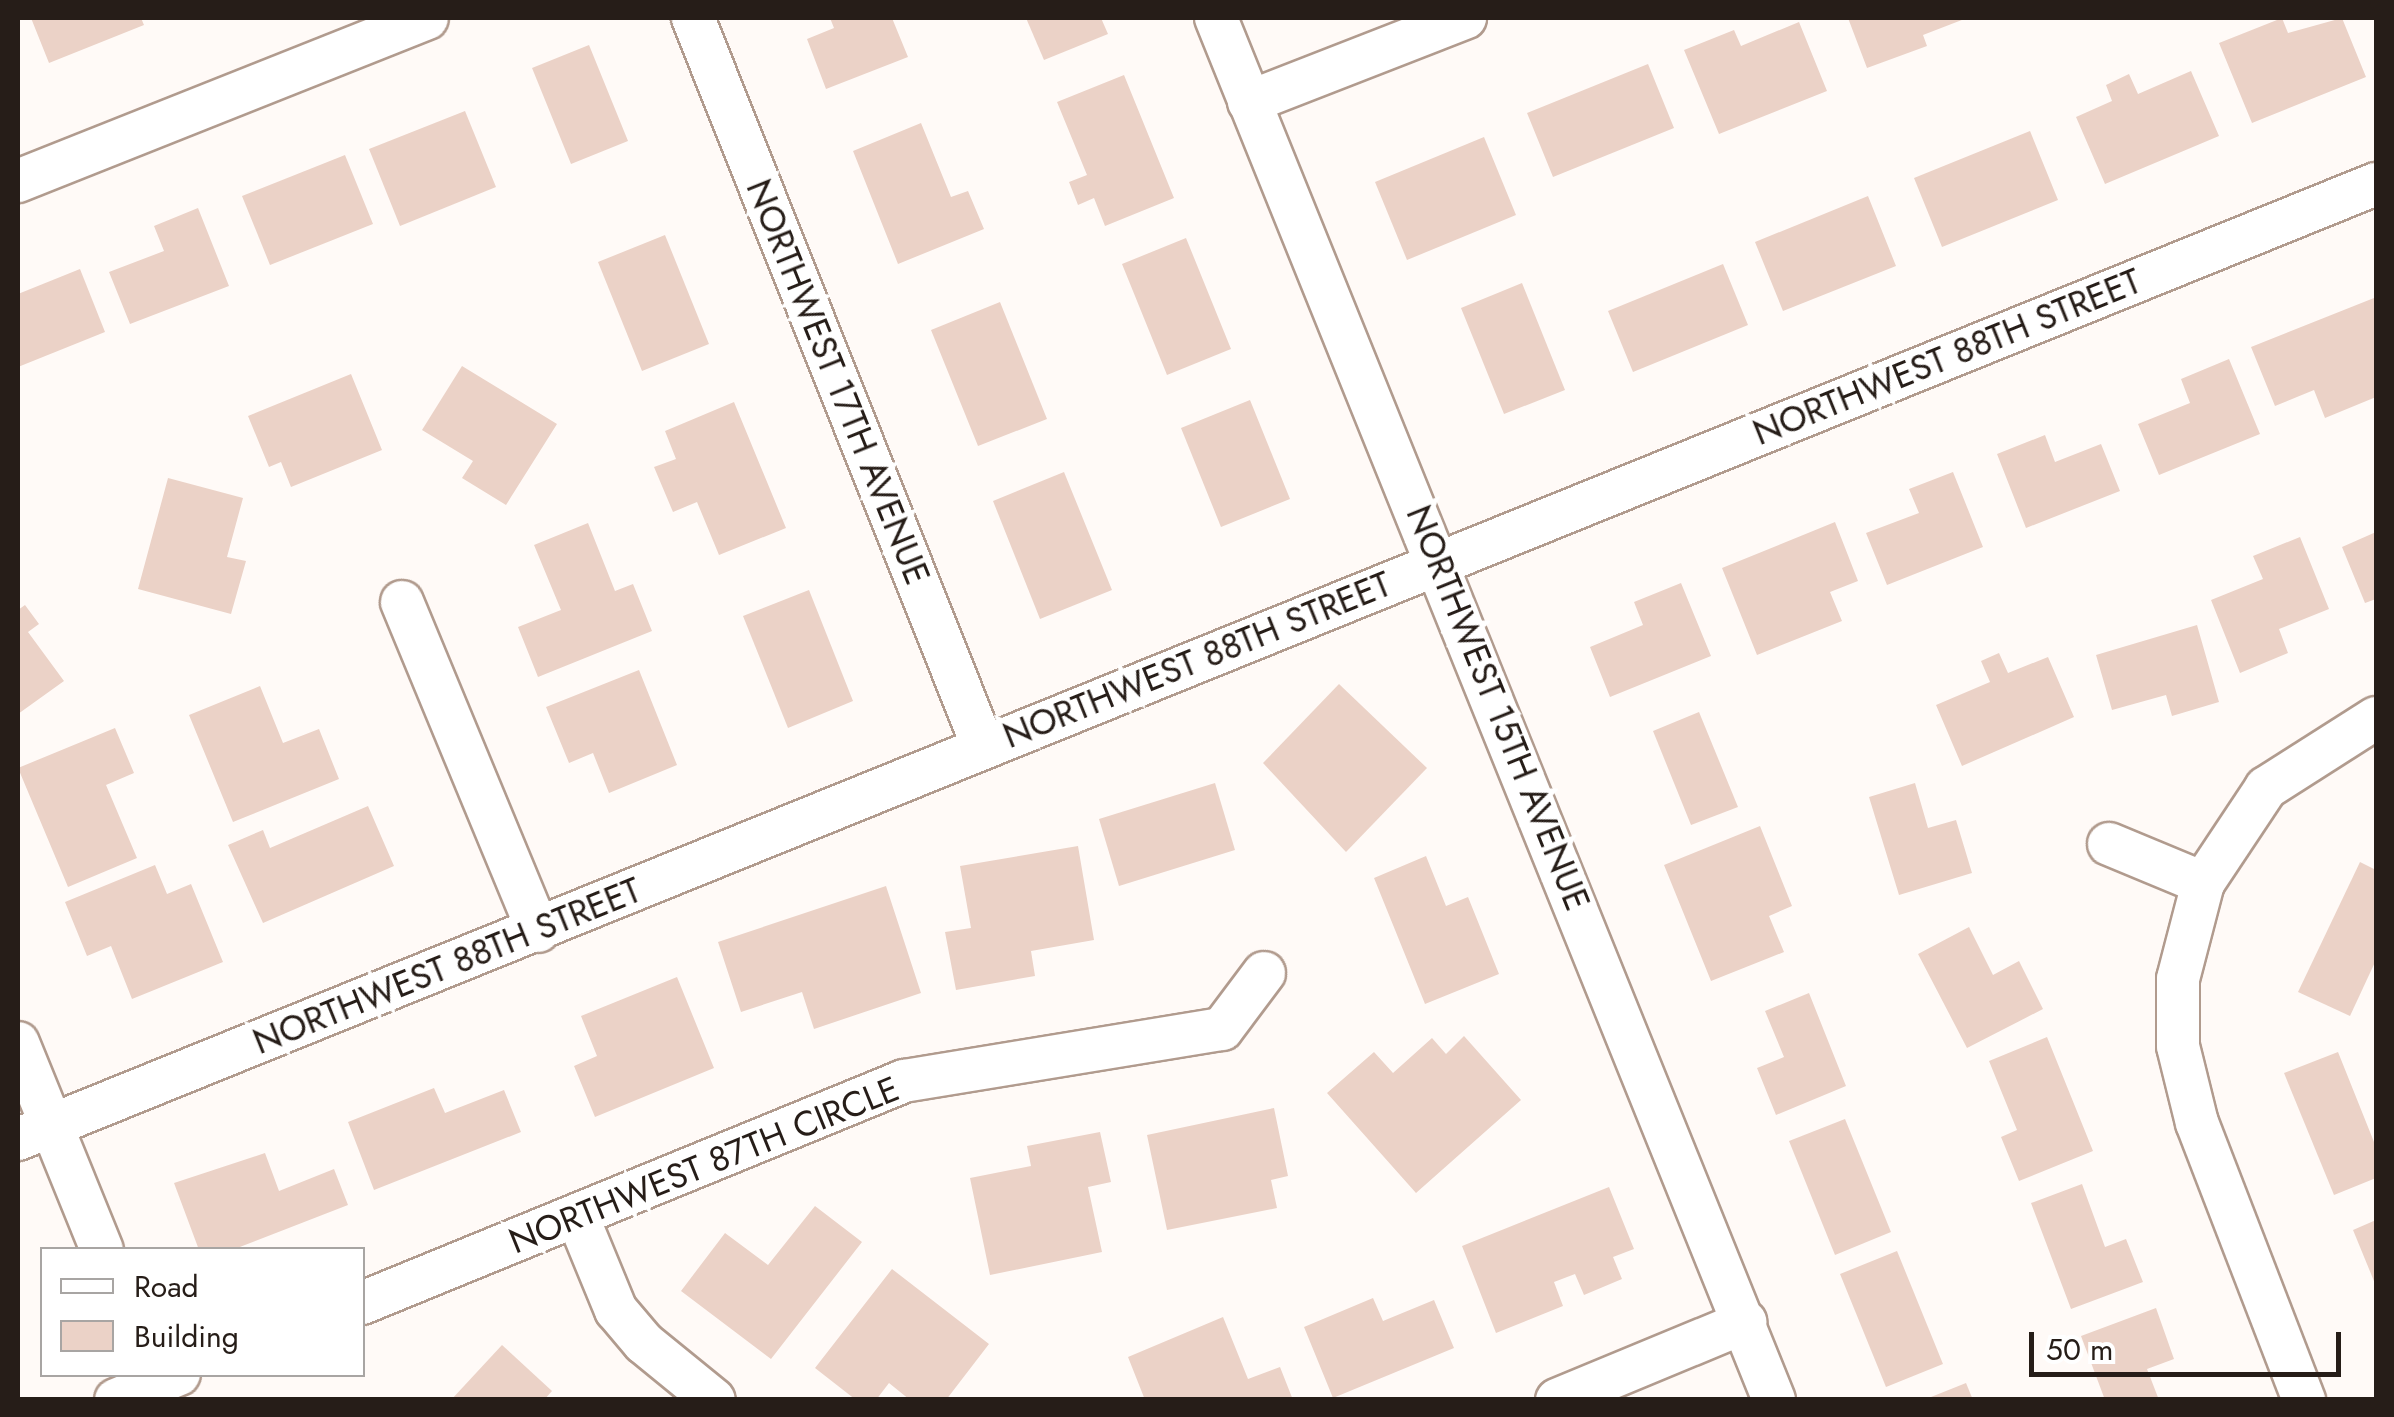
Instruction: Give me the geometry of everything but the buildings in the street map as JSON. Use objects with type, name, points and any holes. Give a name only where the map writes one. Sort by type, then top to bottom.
[{"type":"street","points":[[18,181],[427,18]]},
{"type":"street","name":"NORTHWEST 17TH AVENUE","points":[[693,18],[982,746]]},
{"type":"street","name":"NORTHWEST 15TH AVENUE","points":[[1216,18],[1440,563],[1774,1400]]},
{"type":"street","points":[[1249,102],[1465,18]]},
{"type":"street","name":"NORTHWEST 88TH STREET","points":[[36,1132],[2376,184]]},
{"type":"street","points":[[402,602],[538,931]]},
{"type":"street","points":[[2304,1400],[2196,1123],[2178,1046],[2178,979],[2203,883],[2266,788],[2376,718]]},
{"type":"street","points":[[2109,844],[2203,883]]},
{"type":"street","name":"NORTHWEST 87TH CIRCLE","points":[[365,1301],[578,1218],[904,1081],[1222,1028],[1264,972]]},
{"type":"street","points":[[18,1043],[36,1132],[100,1247]]},
{"type":"street","points":[[578,1218],[616,1310],[644,1343],[714,1400]]},
{"type":"street","points":[[1557,1400],[1745,1322]]}]
